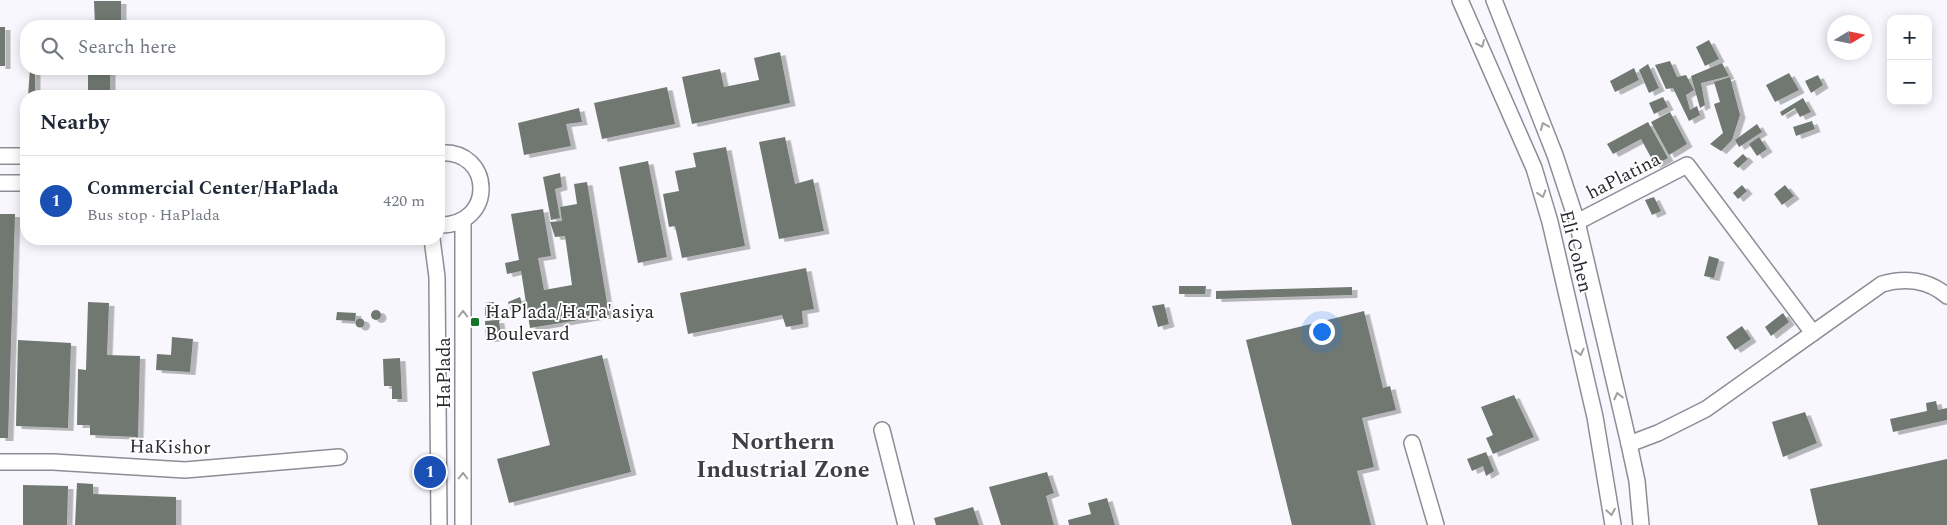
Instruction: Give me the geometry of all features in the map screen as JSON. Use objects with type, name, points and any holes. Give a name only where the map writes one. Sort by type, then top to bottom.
[{"type":"street","name":"Eli Cohen","points":[[1460,0],[1534,168],[1550,222],[1595,417],[1613,525]]},
{"type":"street","name":"Eli Cohen","points":[[1494,0],[1555,155],[1577,222],[1637,481],[1641,525]]},
{"type":"street","points":[[445,153],[456,154],[466,159],[478,174],[481,185],[479,201],[471,215],[462,222],[445,226]]},
{"type":"street","points":[[0,156],[20,156]]},
{"type":"street","name":"haPlatina","points":[[1577,222],[1687,165],[1813,333]]},
{"type":"street","points":[[0,183],[20,183]]},
{"type":"street","name":"HaPlada","points":[[462,222],[463,525]]},
{"type":"street","name":"HaPlada","points":[[433,245],[437,277],[439,525]]},
{"type":"street","points":[[1629,444],[1658,433],[1706,409],[1869,291],[1895,280],[1911,280],[1929,285],[1947,296]]},
{"type":"street","points":[[882,430],[906,525]]},
{"type":"street","points":[[1412,443],[1436,525]]},
{"type":"street","name":"HaKishor","points":[[0,462],[53,462],[185,470],[339,457]]},
{"type":"building","points":[[94,1],[121,1],[121,20],[95,20]]},
{"type":"building","points":[[0,27],[5,27],[5,66],[0,66]]},
{"type":"building","points":[[1709,40],[1719,59],[1705,66],[1696,47]]},
{"type":"building","points":[[780,52],[790,103],[692,124],[682,77],[720,69],[724,87],[759,80],[754,58]]},
{"type":"building","points":[[1670,61],[1677,77],[1686,75],[1694,90],[1686,95],[1690,110],[1697,106],[1700,115],[1689,121],[1673,88],[1666,89],[1655,65]]},
{"type":"building","points":[[1722,63],[1729,76],[1701,83],[1705,105],[1700,108],[1691,76]]},
{"type":"building","points":[[1648,64],[1659,88],[1649,93],[1639,70]]},
{"type":"building","points":[[1634,68],[1639,80],[1615,92],[1610,81]]},
{"type":"building","points":[[1789,73],[1799,90],[1775,102],[1766,85]]},
{"type":"building","points":[[30,75],[35,75],[35,90],[28,90]]},
{"type":"building","points":[[88,75],[110,75],[110,90],[88,90]]},
{"type":"building","points":[[1818,75],[1823,85],[1811,93],[1805,81]]},
{"type":"building","points":[[1730,77],[1740,115],[1732,140],[1721,151],[1710,144],[1723,133],[1714,104],[1720,102],[1714,82]]},
{"type":"building","points":[[667,87],[675,124],[602,139],[594,103]]},
{"type":"building","points":[[1663,97],[1668,107],[1654,114],[1649,103]]},
{"type":"building","points":[[1803,98],[1811,112],[1800,117],[1795,108],[1782,116],[1780,112]]},
{"type":"building","points":[[579,108],[582,122],[566,124],[571,146],[524,155],[518,123]]},
{"type":"building","points":[[1670,112],[1687,144],[1669,155],[1651,122]]},
{"type":"building","points":[[1812,121],[1815,129],[1796,136],[1793,127]]},
{"type":"building","points":[[1648,122],[1668,158],[1655,165],[1641,139],[1613,154],[1607,144]]},
{"type":"building","points":[[1757,124],[1762,132],[1739,147],[1735,140]]},
{"type":"building","points":[[785,137],[795,184],[813,179],[824,231],[779,239],[759,142]]},
{"type":"building","points":[[1759,137],[1767,149],[1757,156],[1749,144]]},
{"type":"building","points":[[726,147],[745,246],[682,258],[675,226],[669,227],[663,194],[679,191],[675,171],[696,167],[693,153]]},
{"type":"building","points":[[1743,154],[1748,159],[1738,168],[1733,163]]},
{"type":"building","points":[[648,161],[667,257],[638,263],[619,167]]},
{"type":"building","points":[[560,173],[562,187],[555,189],[560,218],[551,220],[543,177]]},
{"type":"building","points":[[587,182],[609,315],[530,328],[521,271],[507,274],[505,263],[519,260],[511,214],[543,209],[551,256],[538,258],[544,290],[572,285],[565,236],[555,237],[550,222],[562,221],[560,207],[577,204],[574,184]]},
{"type":"building","points":[[1742,185],[1747,191],[1738,199],[1733,193]]},
{"type":"building","points":[[1785,185],[1794,196],[1782,205],[1774,194]]},
{"type":"building","points":[[1654,197],[1661,211],[1652,215],[1645,200]]},
{"type":"building","points":[[0,214],[15,214],[8,438],[0,438]]},
{"type":"building","points":[[1709,256],[1719,259],[1714,278],[1704,276]]},
{"type":"building","points":[[806,268],[814,309],[802,311],[803,324],[786,327],[782,315],[688,334],[680,293]]},
{"type":"building","points":[[1179,286],[1206,286],[1205,294],[1179,294]]},
{"type":"building","points":[[1352,287],[1352,295],[1216,299],[1216,291]]},
{"type":"building","points":[[520,297],[523,306],[511,311],[508,302]]},
{"type":"building","points":[[88,302],[109,303],[107,355],[140,356],[138,437],[90,435],[90,425],[77,425],[78,369],[86,370]]},
{"type":"building","points":[[494,302],[495,318],[485,319],[485,303]]},
{"type":"building","points":[[1164,304],[1169,324],[1158,327],[1152,306]]},
{"type":"building","points":[[374,310],[378,310],[381,315],[380,319],[374,320],[371,317],[371,313]]},
{"type":"building","points":[[1364,311],[1383,388],[1390,386],[1396,410],[1362,418],[1374,467],[1357,471],[1371,525],[1292,525],[1246,340]]},
{"type":"building","points":[[337,312],[356,313],[355,321],[336,320]]},
{"type":"building","points":[[1783,313],[1789,322],[1771,336],[1765,327]]},
{"type":"building","points":[[360,319],[364,323],[360,327],[356,323]]},
{"type":"building","points":[[499,320],[501,338],[486,339],[485,321]]},
{"type":"building","points":[[1742,326],[1751,339],[1735,350],[1726,337]]},
{"type":"building","points":[[172,337],[193,339],[190,372],[156,370],[157,354],[171,355]]},
{"type":"building","points":[[18,340],[71,343],[68,428],[16,426]]},
{"type":"building","points":[[602,355],[631,472],[509,503],[497,459],[550,445],[532,372]]},
{"type":"building","points":[[400,358],[402,399],[392,399],[392,386],[384,386],[383,359]]},
{"type":"building","points":[[1514,395],[1534,437],[1493,454],[1486,438],[1493,435],[1481,407]]},
{"type":"building","points":[[1936,401],[1938,410],[1947,408],[1947,420],[1893,432],[1890,419],[1927,411],[1926,403]]},
{"type":"building","points":[[1805,412],[1817,443],[1783,457],[1772,422]]},
{"type":"building","points":[[1486,452],[1494,471],[1486,476],[1483,466],[1472,471],[1467,459]]},
{"type":"building","points":[[1947,459],[1947,525],[1818,525],[1810,489]]},
{"type":"building","points":[[1047,472],[1054,493],[1046,496],[1054,525],[1001,525],[989,487]]},
{"type":"building","points":[[77,483],[93,484],[93,494],[176,497],[176,525],[75,525]]},
{"type":"building","points":[[23,485],[68,486],[67,525],[23,525]]},
{"type":"building","points":[[1107,498],[1115,525],[1069,525],[1068,520],[1091,514],[1088,503]]},
{"type":"building","points":[[973,507],[979,525],[936,525],[934,518]]},
{"type":"place","name":"HaPlada/HaTa'asiya Boulevard","points":[[475,322]]},
{"type":"place","name":"Commercial Center/HaPlada","points":[[430,472]]},
{"type":"district","name":"Northern Industrial Zone","points":[[783,455]]}]
